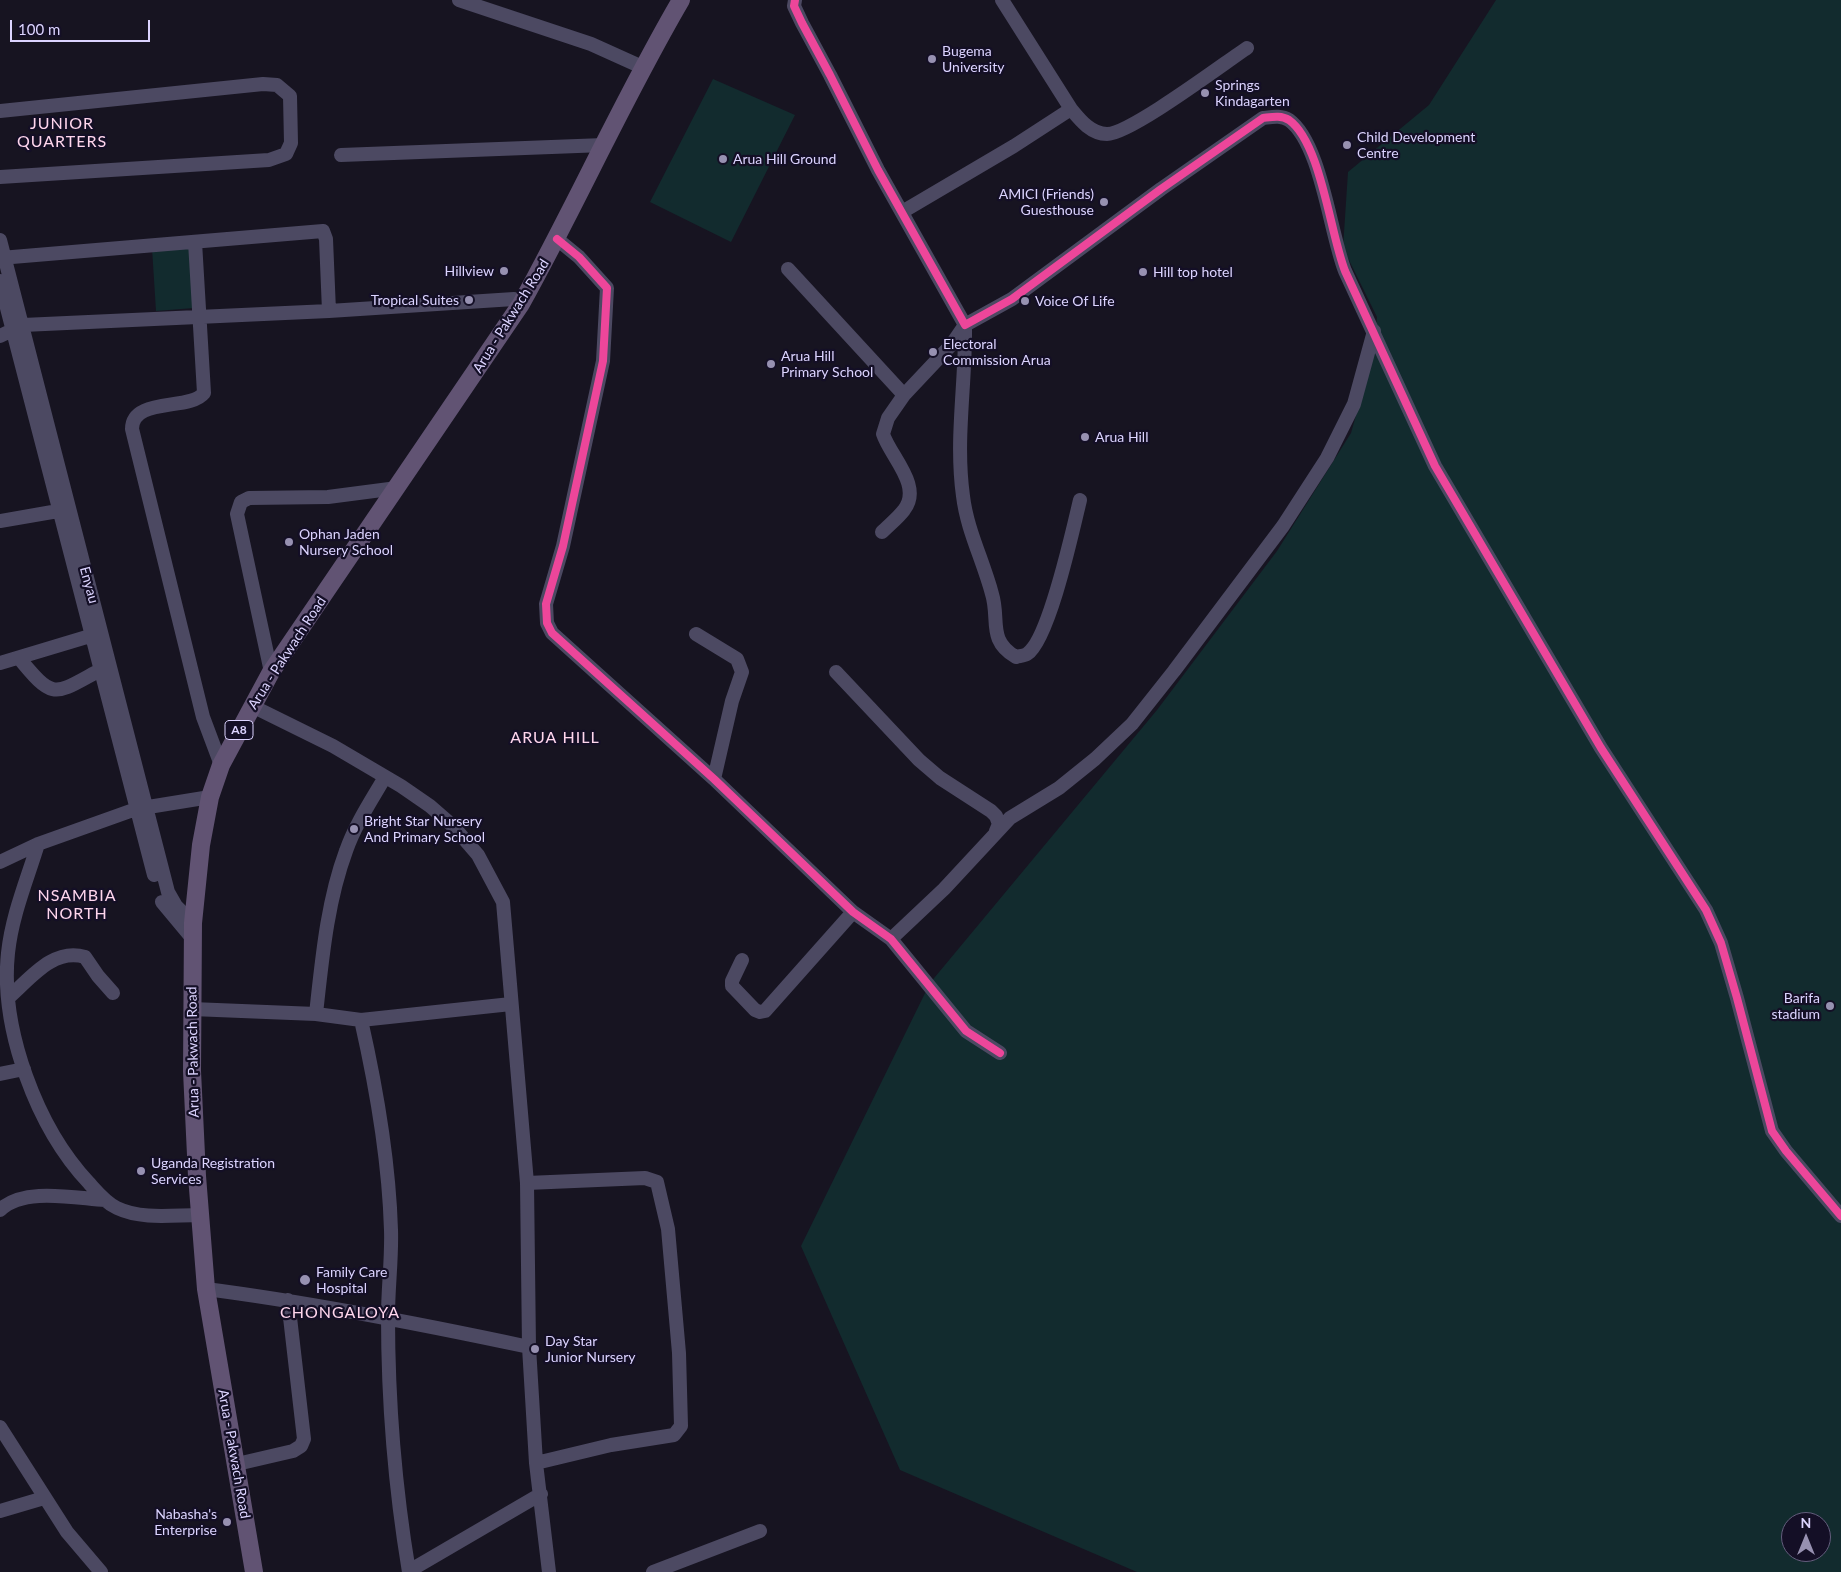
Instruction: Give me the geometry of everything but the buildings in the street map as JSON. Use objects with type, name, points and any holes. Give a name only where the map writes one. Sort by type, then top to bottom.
[{"type":"main road","name":"Arua - Pakwach Road","points":[[254,1572],[206,1289],[200,1215],[192,1071],[192,930],[201,845],[210,797],[221,765],[271,672],[521,304],[557,239],[642,67],[682,0]]},
{"type":"street","points":[[459,0],[591,44],[642,67]]},
{"type":"street","points":[[795,0],[794,6],[802,23],[878,170],[965,325],[960,467],[963,497],[969,528],[993,594],[997,640],[1005,651],[1016,657],[1027,654],[1035,644],[1049,612],[1080,500]]},
{"type":"street","points":[[1002,0],[1080,121],[1092,130],[1106,134],[1121,131],[1247,48]]},
{"type":"street","points":[[0,111],[263,84],[277,85],[287,91],[290,96],[291,143],[286,154],[269,160],[0,177]]},
{"type":"street","points":[[902,212],[1014,146],[1071,109]]},
{"type":"street","points":[[882,532],[909,502],[908,480],[882,434],[888,418],[904,395],[952,344],[965,325],[1012,299],[1153,195],[1263,118],[1278,116],[1288,120],[1300,132],[1315,164],[1326,199],[1336,250],[1435,466],[1601,748],[1706,910],[1720,943],[1737,998],[1772,1131],[1786,1151],[1841,1216]]},
{"type":"street","points":[[341,154],[604,145]]},
{"type":"street","points":[[2,257],[323,231],[326,239],[329,311]]},
{"type":"street","points":[[557,239],[579,256],[607,288],[603,362],[563,546],[546,604],[547,623],[552,633],[714,779],[853,912],[890,939],[966,1031],[1000,1052]]},
{"type":"street","name":"Enyau","points":[[0,240],[2,257],[58,512],[96,634],[100,670],[168,892],[192,930]]},
{"type":"street","points":[[195,242],[204,393],[201,396],[178,404],[142,412],[132,424],[132,429],[203,717],[221,765]]},
{"type":"street","points":[[788,269],[904,395]]},
{"type":"street","name":"Enyau","points":[[0,281],[18,327],[141,808]]},
{"type":"street","points":[[0,336],[18,327],[329,311],[514,299],[521,304]]},
{"type":"street","points":[[890,939],[944,889],[1010,818],[1084,769],[1132,724],[1212,622],[1283,526],[1345,426],[1354,404],[1374,331]]},
{"type":"street","points":[[271,672],[237,514],[241,502],[249,498],[328,497],[397,488]]},
{"type":"street","points":[[0,521],[58,512]]},
{"type":"street","points":[[0,663],[96,634]]},
{"type":"street","points":[[696,634],[737,659],[742,672],[732,701],[714,779]]},
{"type":"street","points":[[19,658],[39,683],[53,690],[70,687],[100,670]]},
{"type":"street","points":[[836,672],[930,770],[979,802],[996,816],[999,824],[996,831]]},
{"type":"street","points":[[252,706],[332,746],[430,806],[454,826],[478,855],[489,872],[503,902],[527,1183],[528,1347],[536,1463],[541,1494],[548,1572]]},
{"type":"street","points":[[316,1014],[327,934],[345,853],[354,831],[385,777]]},
{"type":"street","points":[[0,862],[38,844],[141,808],[210,797]]},
{"type":"street","points":[[38,844],[13,922],[7,955],[8,998],[16,1046],[43,1116],[63,1152],[105,1200],[116,1208],[144,1215],[200,1215]]},
{"type":"street","points":[[742,960],[732,981],[732,986],[755,1010],[765,1011],[853,912]]},
{"type":"street","points":[[8,998],[49,962],[70,956],[85,957],[113,993]]},
{"type":"street","points":[[192,1009],[316,1014],[361,1020],[511,1004]]},
{"type":"street","points":[[361,1020],[376,1096],[388,1188],[391,1230],[388,1317],[390,1388],[399,1507],[409,1571],[541,1494]]},
{"type":"street","points":[[0,1074],[24,1069]]},
{"type":"street","points":[[527,1183],[645,1178],[656,1182],[666,1214],[674,1276],[681,1392],[681,1426],[674,1435],[611,1445],[536,1463]]},
{"type":"street","points":[[0,1210],[14,1199],[35,1196],[105,1200]]},
{"type":"street","points":[[206,1289],[288,1300],[388,1317],[528,1347]]},
{"type":"street","points":[[237,1464],[293,1451],[301,1446],[304,1439],[288,1300]]},
{"type":"street","points":[[0,1428],[67,1532],[101,1572]]},
{"type":"street","points":[[0,1511],[44,1498]]},
{"type":"street","points":[[653,1572],[760,1531]]},
{"type":"green space","points":[[1496,0],[1841,0],[1841,1572],[1137,1572],[900,1470],[801,1246],[930,983],[1157,710],[1277,551],[1351,433],[1374,352],[1377,317],[1343,248],[1348,172],[1429,105]]},
{"type":"green space","name":"Arua Hill Ground","points":[[713,79],[795,115],[731,242],[650,202]]},
{"type":"green space","points":[[190,246],[194,308],[156,311],[152,248]]},
{"type":"cycle path","points":[[795,0],[794,6],[802,23],[878,170],[965,325],[1012,299],[1161,189],[1263,118],[1286,118],[1300,132],[1317,168],[1345,271],[1435,466],[1601,748],[1706,910],[1721,943],[1772,1131],[1786,1151],[1841,1216]]},
{"type":"cycle path","points":[[557,239],[579,257],[607,288],[603,361],[563,546],[546,604],[547,623],[552,633],[714,779],[853,912],[891,939],[966,1031],[1000,1053]]},
{"type":"place","name":"Bugema University","points":[[932,59]]},
{"type":"place","name":"Springs Kindagarten","points":[[1205,93]]},
{"type":"place","name":"Child Development Centre","points":[[1347,145]]},
{"type":"place","name":"Arua Hill Ground","points":[[723,159]]},
{"type":"place","name":"AMICI (Friends) Guesthouse","points":[[1104,202]]},
{"type":"place","name":"Hillview","points":[[504,271]]},
{"type":"place","name":"Hill top hotel","points":[[1143,272]]},
{"type":"place","name":"Tropical Suites","points":[[469,300]]},
{"type":"place","name":"Voice Of Life","points":[[1025,301]]},
{"type":"place","name":"Electoral Commission Arua","points":[[933,352]]},
{"type":"place","name":"Arua Hill Primary School","points":[[771,364]]},
{"type":"place","name":"Arua Hill","points":[[1085,437]]},
{"type":"place","name":"Ophan Jaden Nursery School","points":[[289,542]]},
{"type":"place","name":"Bright Star Nursery And Primary School","points":[[354,829]]},
{"type":"place","name":"Barifa stadium","points":[[1830,1006]]},
{"type":"place","name":"Uganda Registration Services","points":[[141,1171]]},
{"type":"place","name":"Family Care Hospital","points":[[305,1280]]},
{"type":"place","name":"Day Star Junior Nursery","points":[[535,1349]]},
{"type":"place","name":"Nabasha's Enterprise","points":[[227,1522]]},
{"type":"district","name":"JUNIOR QUARTERS","points":[[62,133]]},
{"type":"district","name":"ARUA HILL","points":[[555,738]]},
{"type":"district","name":"NSAMBIA NORTH","points":[[77,905]]},
{"type":"district","name":"CHONGALOYA","points":[[340,1313]]}]
